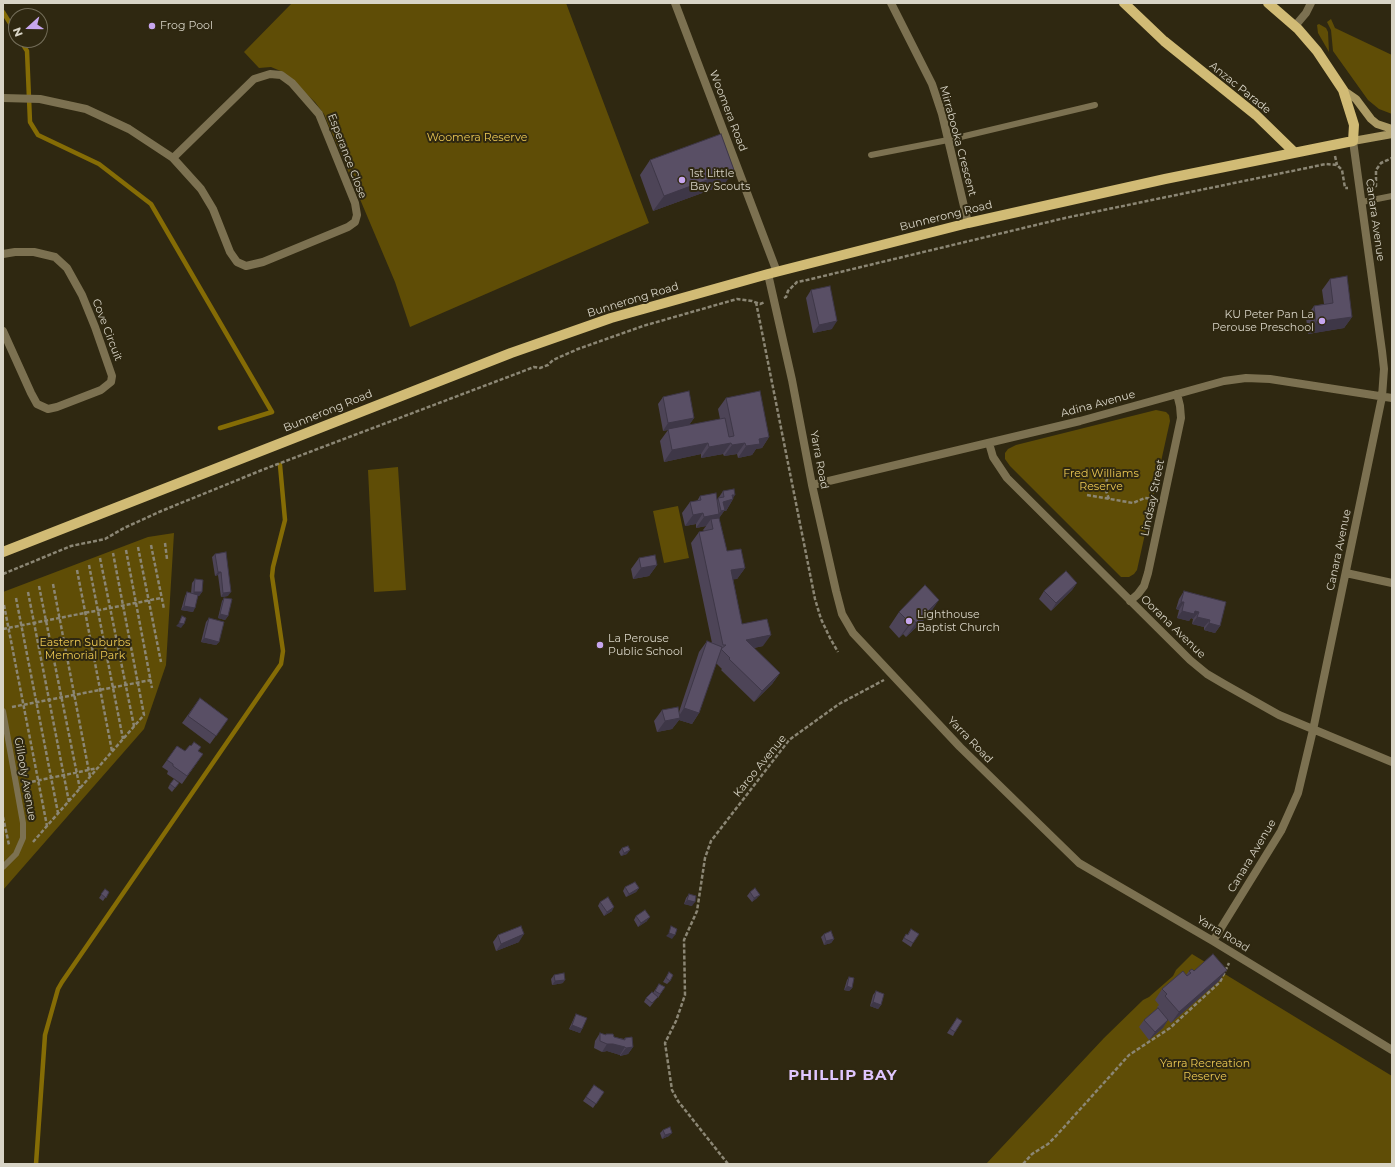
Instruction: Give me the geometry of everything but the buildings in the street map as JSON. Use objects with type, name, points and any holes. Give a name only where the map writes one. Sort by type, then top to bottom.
[{"type":"main road","name":"Anzac Parade","points":[[1124,3],[1164,41],[1256,115],[1294,152]]},
{"type":"main road","points":[[1268,3],[1295,26],[1317,51],[1343,90],[1354,125],[1354,141]]},
{"type":"main road","points":[[1343,90],[1356,99],[1371,119],[1377,124],[1392,129]]},
{"type":"main road","points":[[1294,152],[1392,134]]},
{"type":"main road","name":"Bunnerong Road","points":[[3,552],[511,353],[611,318],[772,273],[968,222],[1294,152]]},
{"type":"street","name":"Woomera Road","points":[[675,3],[772,273]]},
{"type":"street","name":"Mirrabooka Crescent","points":[[891,3],[932,84],[948,140],[968,222]]},
{"type":"street","points":[[1295,26],[1306,13],[1311,3]]},
{"type":"street","name":"Esperance Close","points":[[3,98],[40,99],[86,109],[129,129],[173,158],[201,189],[213,209],[230,252],[237,262],[246,266],[263,262],[348,227],[355,222],[357,215],[355,203],[319,114],[292,83],[281,75],[270,74],[254,79],[173,158]]},
{"type":"street","name":"Canara Avenue","points":[[1212,941],[1282,831],[1298,793],[1313,730],[1382,397],[1384,369],[1382,350],[1354,141]]},
{"type":"street","name":"Cove Circuit","points":[[3,254],[15,252],[34,252],[55,257],[67,268],[82,296],[95,327],[112,376],[111,382],[101,390],[56,407],[48,409],[37,404],[3,331]]},
{"type":"street","name":"Yarra Road","points":[[772,273],[774,299],[792,380],[812,485],[842,614],[852,633],[960,747],[1079,863],[1234,954],[1392,1050]]},
{"type":"street","name":"Adina Avenue","points":[[812,485],[1080,421],[1224,381],[1246,378],[1270,379],[1392,398]]},
{"type":"street","name":"Lindsay Street","points":[[1130,601],[1144,586],[1148,573],[1181,418],[1177,394]]},
{"type":"street","name":"Oorana Avenue","points":[[989,443],[993,457],[1007,478],[1190,660],[1207,674],[1279,715],[1392,762]]},
{"type":"street","points":[[1346,573],[1392,583]]},
{"type":"lane","points":[[871,155],[948,140],[1095,106]]},
{"type":"lane","points":[[1362,202],[1392,196]]},
{"type":"lane","name":"Gillooly Avenue","points":[[3,711],[23,823],[23,838],[16,854],[3,868]]},
{"type":"path","points":[[3,574],[71,546],[105,539],[124,528],[167,509],[262,470],[534,367],[540,368],[548,366],[553,360],[578,349],[642,326],[737,299],[760,304],[786,297],[791,286],[797,282],[1065,218],[1326,164],[1337,166],[1342,170],[1346,188],[1376,186],[1376,170],[1381,163],[1392,158]]},
{"type":"path","points":[[756,302],[815,599],[821,619],[838,652]]},
{"type":"path","points":[[1110,499],[1106,491],[1106,482],[1111,469]]},
{"type":"path","points":[[1087,494],[1133,503],[1145,498],[1163,502]]},
{"type":"path","points":[[165,543],[167,559]]},
{"type":"path","points":[[151,545],[164,609]]},
{"type":"path","points":[[138,547],[161,662]]},
{"type":"path","points":[[126,550],[152,688]]},
{"type":"path","points":[[28,847],[144,715],[113,553]]},
{"type":"path","points":[[100,558],[134,726]]},
{"type":"path","points":[[89,565],[123,739]]},
{"type":"path","points":[[76,570],[112,752]]},
{"type":"path","points":[[53,584],[90,777]]},
{"type":"path","points":[[39,586],[80,789]]},
{"type":"path","points":[[28,592],[69,802]]},
{"type":"path","points":[[16,598],[58,814]]},
{"type":"path","points":[[3,629],[162,598]]},
{"type":"path","points":[[4,605],[47,826]]},
{"type":"path","name":"Karoo Avenue","points":[[728,1164],[678,1101],[672,1090],[665,1043],[676,1021],[685,995],[684,940],[697,911],[706,858],[711,841],[789,740],[839,704],[893,675]]},
{"type":"path","points":[[12,707],[151,680]]},
{"type":"path","points":[[26,783],[98,768]]},
{"type":"path","points":[[3,817],[9,845]]},
{"type":"path","points":[[1023,1164],[1032,1154],[1048,1144],[1056,1136],[1129,1055],[1170,1028],[1220,982],[1234,954]]},
{"type":"green space","name":"Woomera Reserve","points":[[292,3],[566,3],[649,223],[410,327],[395,282],[324,114],[315,102],[283,72],[271,67],[259,68],[244,52]]},
{"type":"green space","points":[[1331,19],[1335,28],[1392,55],[1392,114],[1379,109],[1368,100],[1333,51],[1331,30],[1327,22]]},
{"type":"green space","points":[[1319,24],[1326,28],[1328,32],[1329,52],[1318,33],[1317,25]]},
{"type":"green space","name":"Fred Williams Reserve","points":[[1156,410],[1166,412],[1169,415],[1170,421],[1137,570],[1129,577],[1121,577],[1010,466],[1005,459],[1005,453],[1008,449],[1016,445]]},
{"type":"green space","points":[[398,467],[406,590],[374,592],[368,470]]},
{"type":"green space","points":[[678,506],[689,558],[664,563],[653,511]]},
{"type":"green space","name":"Eastern Suburbs Memorial Park","points":[[174,533],[166,665],[144,729],[3,890],[3,592],[148,537]]},
{"type":"green space","name":"Yarra Recreation Reserve","points":[[1192,954],[1392,1076],[1392,1164],[986,1164],[1104,1038],[1143,1000],[1149,997],[1173,976],[1176,970]]},
{"type":"waterway","points":[[3,12],[8,20]]},
{"type":"waterway","points":[[25,48],[27,51],[30,122],[38,135],[99,164],[151,204],[272,412],[220,428]]},
{"type":"waterway","points":[[36,1164],[45,1035],[58,989],[281,664],[283,651],[272,576],[285,520],[280,465]]},
{"type":"place","name":"Frog Pool","points":[[152,26]]},
{"type":"place","name":"1st Little Bay Scouts","points":[[682,180]]},
{"type":"place","name":"KU Peter Pan La Perouse Preschool","points":[[1322,321]]},
{"type":"place","name":"Lighthouse Baptist Church","points":[[909,621]]},
{"type":"place","name":"La Perouse Public School","points":[[600,645]]},
{"type":"district","name":"PHILLIP BAY","points":[[843,1076]]}]
